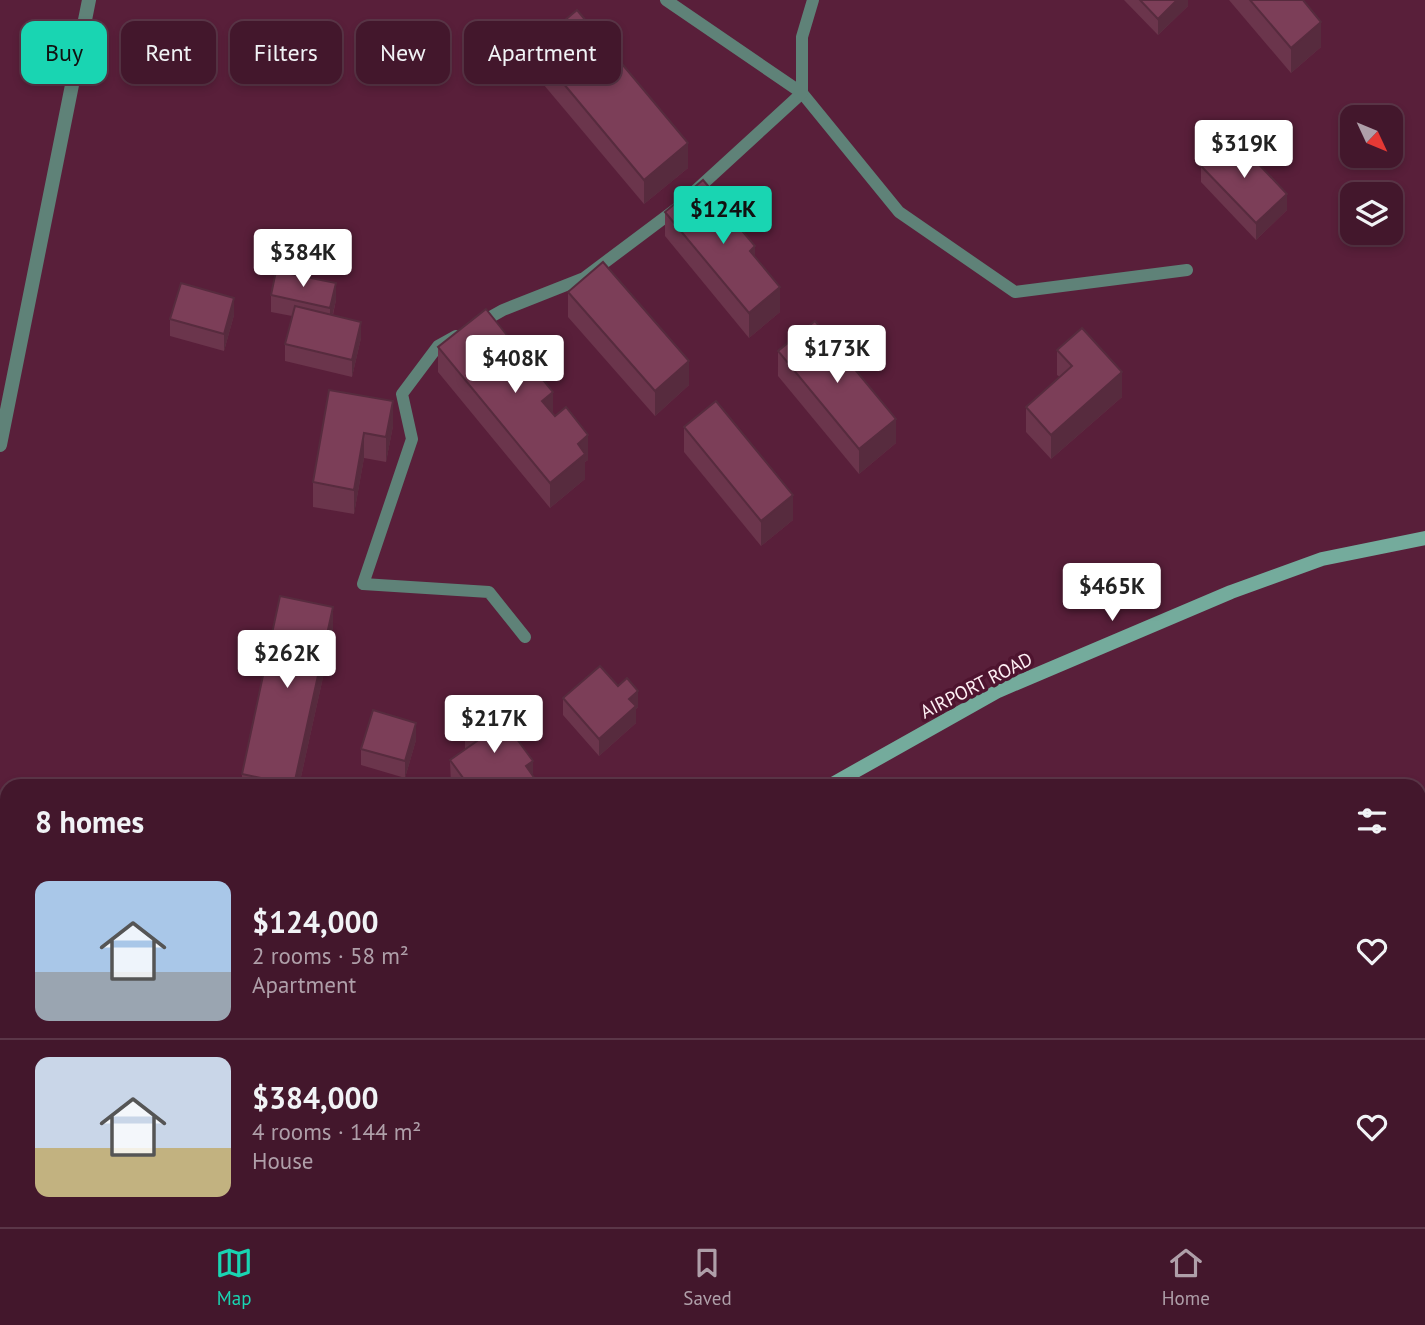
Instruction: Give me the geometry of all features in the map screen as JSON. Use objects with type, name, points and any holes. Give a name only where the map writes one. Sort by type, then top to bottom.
[{"type":"main road","name":"AIRPORT ROAD","points":[[841,779],[998,691],[1231,592],[1322,559],[1425,538]]},
{"type":"street","points":[[0,445],[89,0]]},
{"type":"lane","points":[[666,0],[802,93],[899,212],[1015,292],[1187,270]]},
{"type":"lane","points":[[525,637],[489,592],[363,584],[412,439],[402,394],[438,346],[503,310],[583,278],[672,213],[802,93],[802,37],[813,0]]},
{"type":"building","points":[[1140,0],[1177,0],[1158,19]]},
{"type":"building","points":[[1250,0],[1303,0],[1321,22],[1291,48]]},
{"type":"building","points":[[577,10],[586,21],[564,21]]},
{"type":"building","points":[[621,63],[688,143],[644,180],[564,84],[621,84]]},
{"type":"building","points":[[1232,136],[1287,194],[1256,223],[1201,166]]},
{"type":"building","points":[[703,180],[725,206],[717,212],[727,223],[732,219],[755,246],[750,251],[780,287],[749,313],[665,212]]},
{"type":"building","points":[[603,262],[689,361],[655,391],[568,292]]},
{"type":"building","points":[[276,271],[336,283],[330,308],[271,295]]},
{"type":"building","points":[[181,283],[234,298],[224,334],[170,319]]},
{"type":"building","points":[[295,306],[361,322],[352,360],[285,344]]},
{"type":"building","points":[[486,309],[518,349],[507,358],[516,369],[527,360],[553,392],[542,401],[555,416],[566,407],[588,435],[578,444],[585,454],[550,483],[438,347]]},
{"type":"building","points":[[815,321],[896,419],[859,449],[778,351]]},
{"type":"building","points":[[1082,328],[1122,372],[1051,435],[1026,407],[1072,366],[1057,350]]},
{"type":"building","points":[[329,390],[393,401],[386,437],[364,433],[354,490],[313,482]]},
{"type":"building","points":[[716,401],[793,495],[761,521],[684,427]]},
{"type":"building","points":[[280,596],[333,607],[295,779],[266,779],[242,774]]},
{"type":"building","points":[[600,666],[618,686],[627,678],[638,691],[629,699],[636,706],[599,739],[563,698]]},
{"type":"building","points":[[492,705],[533,761],[526,766],[535,779],[464,779],[450,760],[477,741],[465,725]]},
{"type":"building","points":[[373,710],[416,723],[405,761],[361,749]]}]
